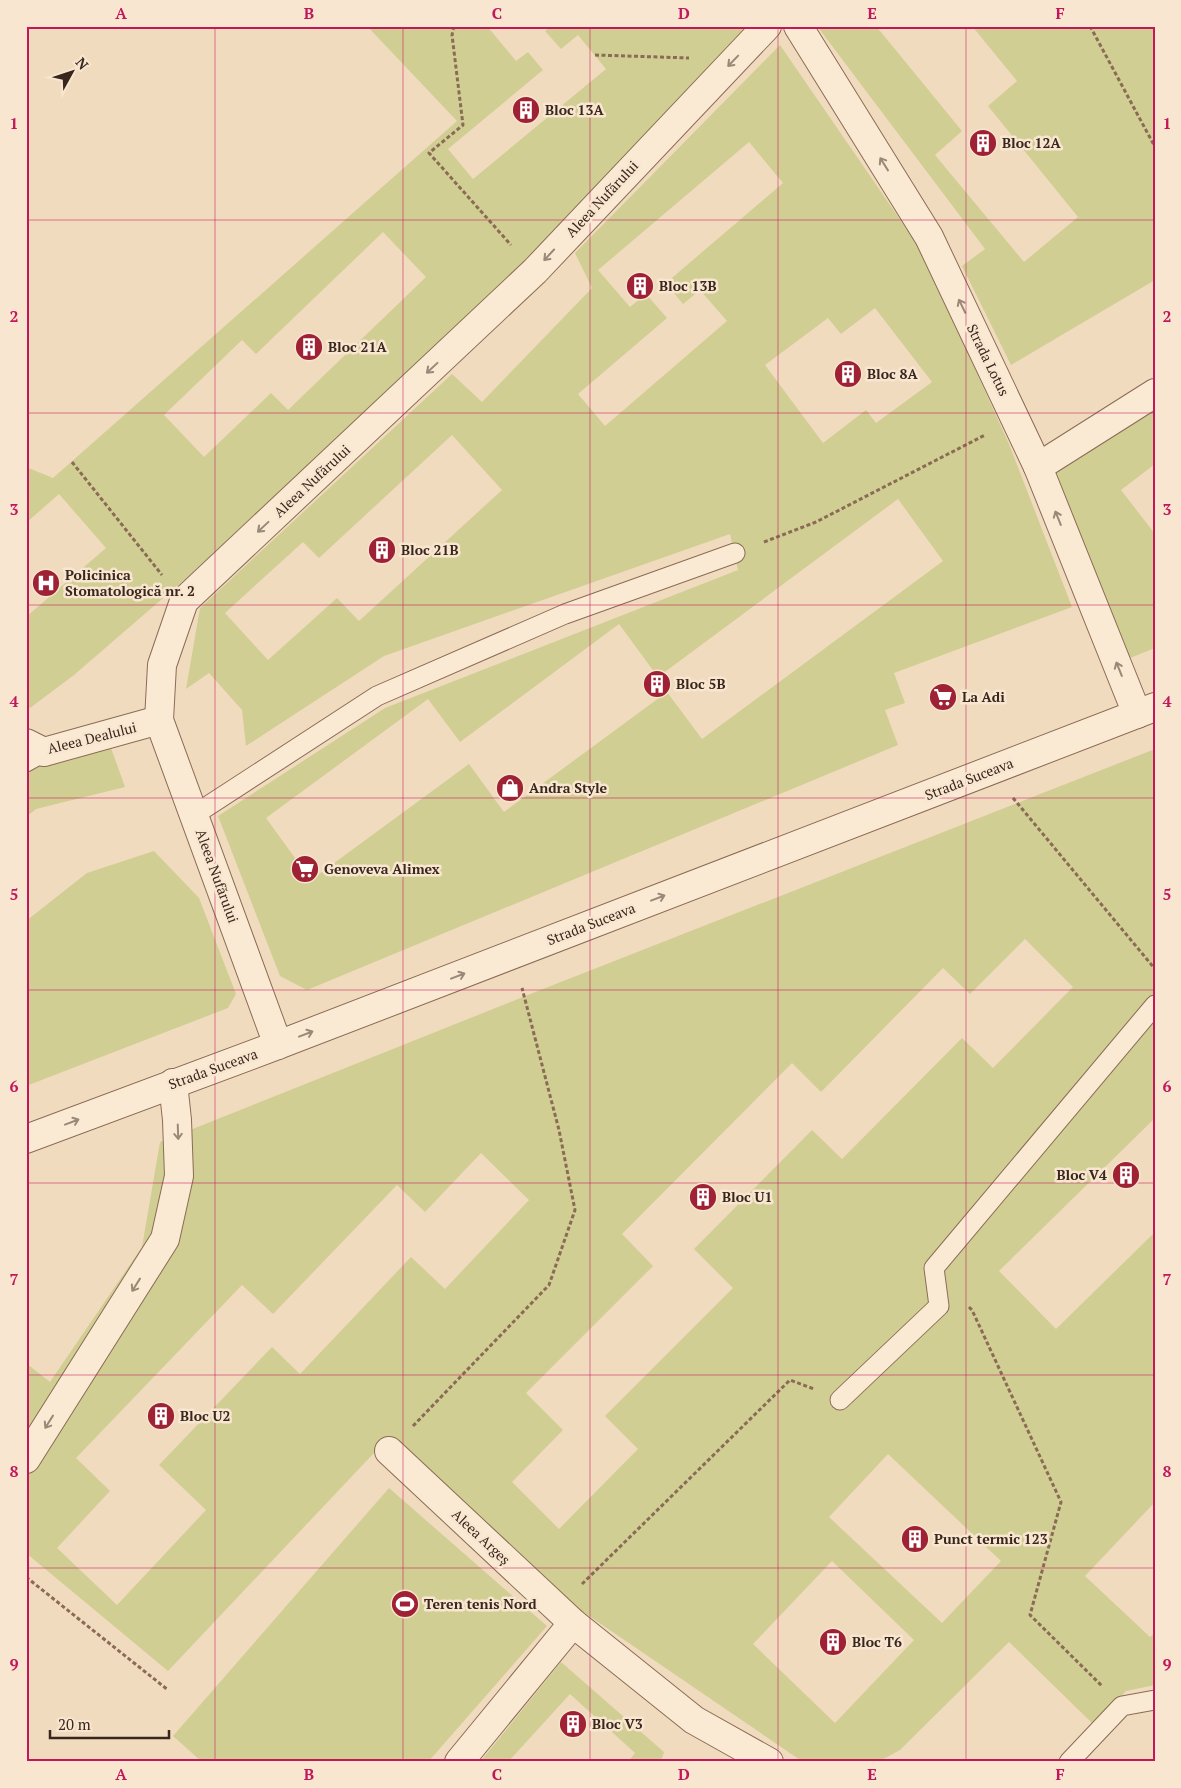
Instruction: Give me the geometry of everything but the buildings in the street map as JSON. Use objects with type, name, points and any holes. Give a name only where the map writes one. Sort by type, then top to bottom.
[{"type":"street","name":"Aleea Nufărului","points":[[278,1044],[159,720],[162,665],[184,601],[534,271],[767,26]]},
{"type":"street","name":"Strada Lotus","points":[[798,26],[929,238],[1016,419],[1146,710]]},
{"type":"street","points":[[1038,467],[1155,393]]},
{"type":"street","name":"Strada Suceava","points":[[26,1139],[1146,710]]},
{"type":"street","name":"Aleea Dealului","points":[[32,752],[159,720]]},
{"type":"street","points":[[26,1459],[165,1239],[179,1176],[174,1083]]},
{"type":"street","name":"Aleea Argeș","points":[[389,1451],[565,1616],[694,1720],[769,1762]]},
{"type":"street","points":[[459,1762],[565,1616]]},
{"type":"lane","points":[[194,815],[377,696],[565,614],[735,553]]},
{"type":"lane","points":[[840,1400],[939,1306],[934,1268],[1155,1005]]},
{"type":"lane","points":[[1069,1762],[1122,1706],[1155,1700]]},
{"type":"path","points":[[454,26],[452,35],[463,124],[429,153],[534,271]]},
{"type":"path","points":[[1090,26],[1155,147]]},
{"type":"path","points":[[595,55],[734,59]]},
{"type":"path","points":[[735,553],[816,522],[1016,419]]},
{"type":"path","points":[[72,462],[184,601]]},
{"type":"path","points":[[1012,796],[1155,969]]},
{"type":"path","points":[[389,1451],[549,1285],[575,1210],[559,1130],[522,988]]},
{"type":"path","points":[[934,1268],[972,1310],[1061,1502],[1030,1615],[1122,1706]]},
{"type":"path","points":[[565,1616],[790,1380],[840,1400]]},
{"type":"path","points":[[26,1577],[168,1690]]},
{"type":"shaded area","points":[[367,26],[487,26],[516,61],[528,52],[543,70],[448,149],[473,179],[606,69],[578,35],[561,49],[545,31],[551,26],[757,26],[532,258],[184,580],[74,675],[30,708],[26,706],[26,617],[106,548],[59,494],[26,523],[26,467],[53,478],[457,121]],"holes":[[[383,232],[426,277],[288,410],[271,393],[204,457],[164,415],[242,340],[256,354]]]},
{"type":"shaded area","points":[[817,26],[876,26],[962,131],[935,155],[1024,262],[1078,217],[988,106],[1017,81],[972,26],[1155,26],[1155,280],[1011,365],[962,266],[985,249]]},
{"type":"shaded area","points":[[780,45],[921,250],[1009,444],[1072,607],[894,673],[905,703],[885,710],[898,745],[307,990],[280,976],[218,816],[385,708],[738,570],[730,534],[384,656],[246,746],[242,710],[209,673],[186,689],[200,608],[452,374],[482,402],[592,288],[575,253]],"holes":[[[749,142],[783,183],[666,283],[683,304],[700,290],[727,321],[605,426],[578,394],[667,318],[646,294],[630,307],[598,270]],[[875,308],[932,382],[876,423],[866,410],[823,443],[765,365],[828,318],[841,334]],[[452,435],[502,490],[359,621],[337,598],[268,660],[225,613],[303,542],[319,558]],[[898,499],[943,561],[702,739],[667,692],[504,812],[469,764],[311,880],[266,818],[428,699],[460,742],[619,624],[658,677]]]},
{"type":"shaded area","points":[[1155,407],[1155,464],[1121,490],[1155,534],[1155,648],[1130,658],[1054,470]]},
{"type":"shaded area","points":[[111,748],[125,787],[36,809],[26,817],[26,774],[35,768]]},
{"type":"shaded area","points":[[1155,749],[1155,1118],[999,1271],[1056,1329],[1155,1232],[1155,1502],[1085,1576],[1150,1637],[1155,1633],[1155,1685],[1126,1691],[1095,1726],[1009,1642],[900,1750],[878,1762],[803,1762],[576,1607],[390,1436],[168,1671],[26,1553],[26,1363],[50,1382],[142,1247],[160,1142],[538,991]],"holes":[[[1025,939],[1073,987],[993,1068],[962,1038],[842,1159],[812,1130],[694,1249],[733,1288],[605,1416],[638,1449],[559,1529],[512,1482],[563,1430],[526,1393],[653,1266],[622,1234],[792,1063],[821,1092],[943,968],[970,994]],[[481,1153],[529,1200],[445,1289],[411,1257],[300,1374],[272,1347],[159,1465],[206,1510],[117,1605],[57,1548],[110,1491],[76,1458],[242,1285],[273,1314],[397,1185],[425,1212]],[[888,1454],[1001,1561],[942,1623],[829,1517]],[[832,1561],[914,1640],[835,1723],[753,1644]]]},
{"type":"shaded area","points":[[154,851],[199,898],[236,994],[228,1008],[26,1086],[26,921],[87,873]]},
{"type":"shaded area","name":"Teren tenis Nord","points":[[389,1488],[547,1626],[428,1762],[202,1762],[173,1736]]},
{"type":"shaded area","points":[[561,1662],[664,1752],[661,1762],[628,1762],[635,1753],[570,1694],[508,1762],[480,1762]]},
{"type":"place","name":"Bloc 13A","points":[[526,110]]},
{"type":"place","name":"Bloc 12A","points":[[983,143]]},
{"type":"place","name":"Bloc 13B","points":[[640,286]]},
{"type":"place","name":"Bloc 21A","points":[[309,347]]},
{"type":"place","name":"Bloc 8A","points":[[848,374]]},
{"type":"place","name":"Bloc 21B","points":[[382,550]]},
{"type":"place","name":"Policinica Stomatologică nr. 2","points":[[46,583]]},
{"type":"place","name":"Bloc 5B","points":[[657,684]]},
{"type":"place","name":"La Adi","points":[[943,697]]},
{"type":"place","name":"Andra Style","points":[[510,788]]},
{"type":"place","name":"Genoveva Alimex","points":[[305,869]]},
{"type":"place","name":"Bloc V4","points":[[1126,1175]]},
{"type":"place","name":"Bloc U1","points":[[703,1197]]},
{"type":"place","name":"Bloc U2","points":[[161,1416]]},
{"type":"place","name":"Punct termic 123","points":[[915,1539]]},
{"type":"place","name":"Teren tenis Nord","points":[[405,1604]]},
{"type":"place","name":"Bloc T6","points":[[833,1642]]},
{"type":"place","name":"Bloc V3","points":[[573,1724]]}]
